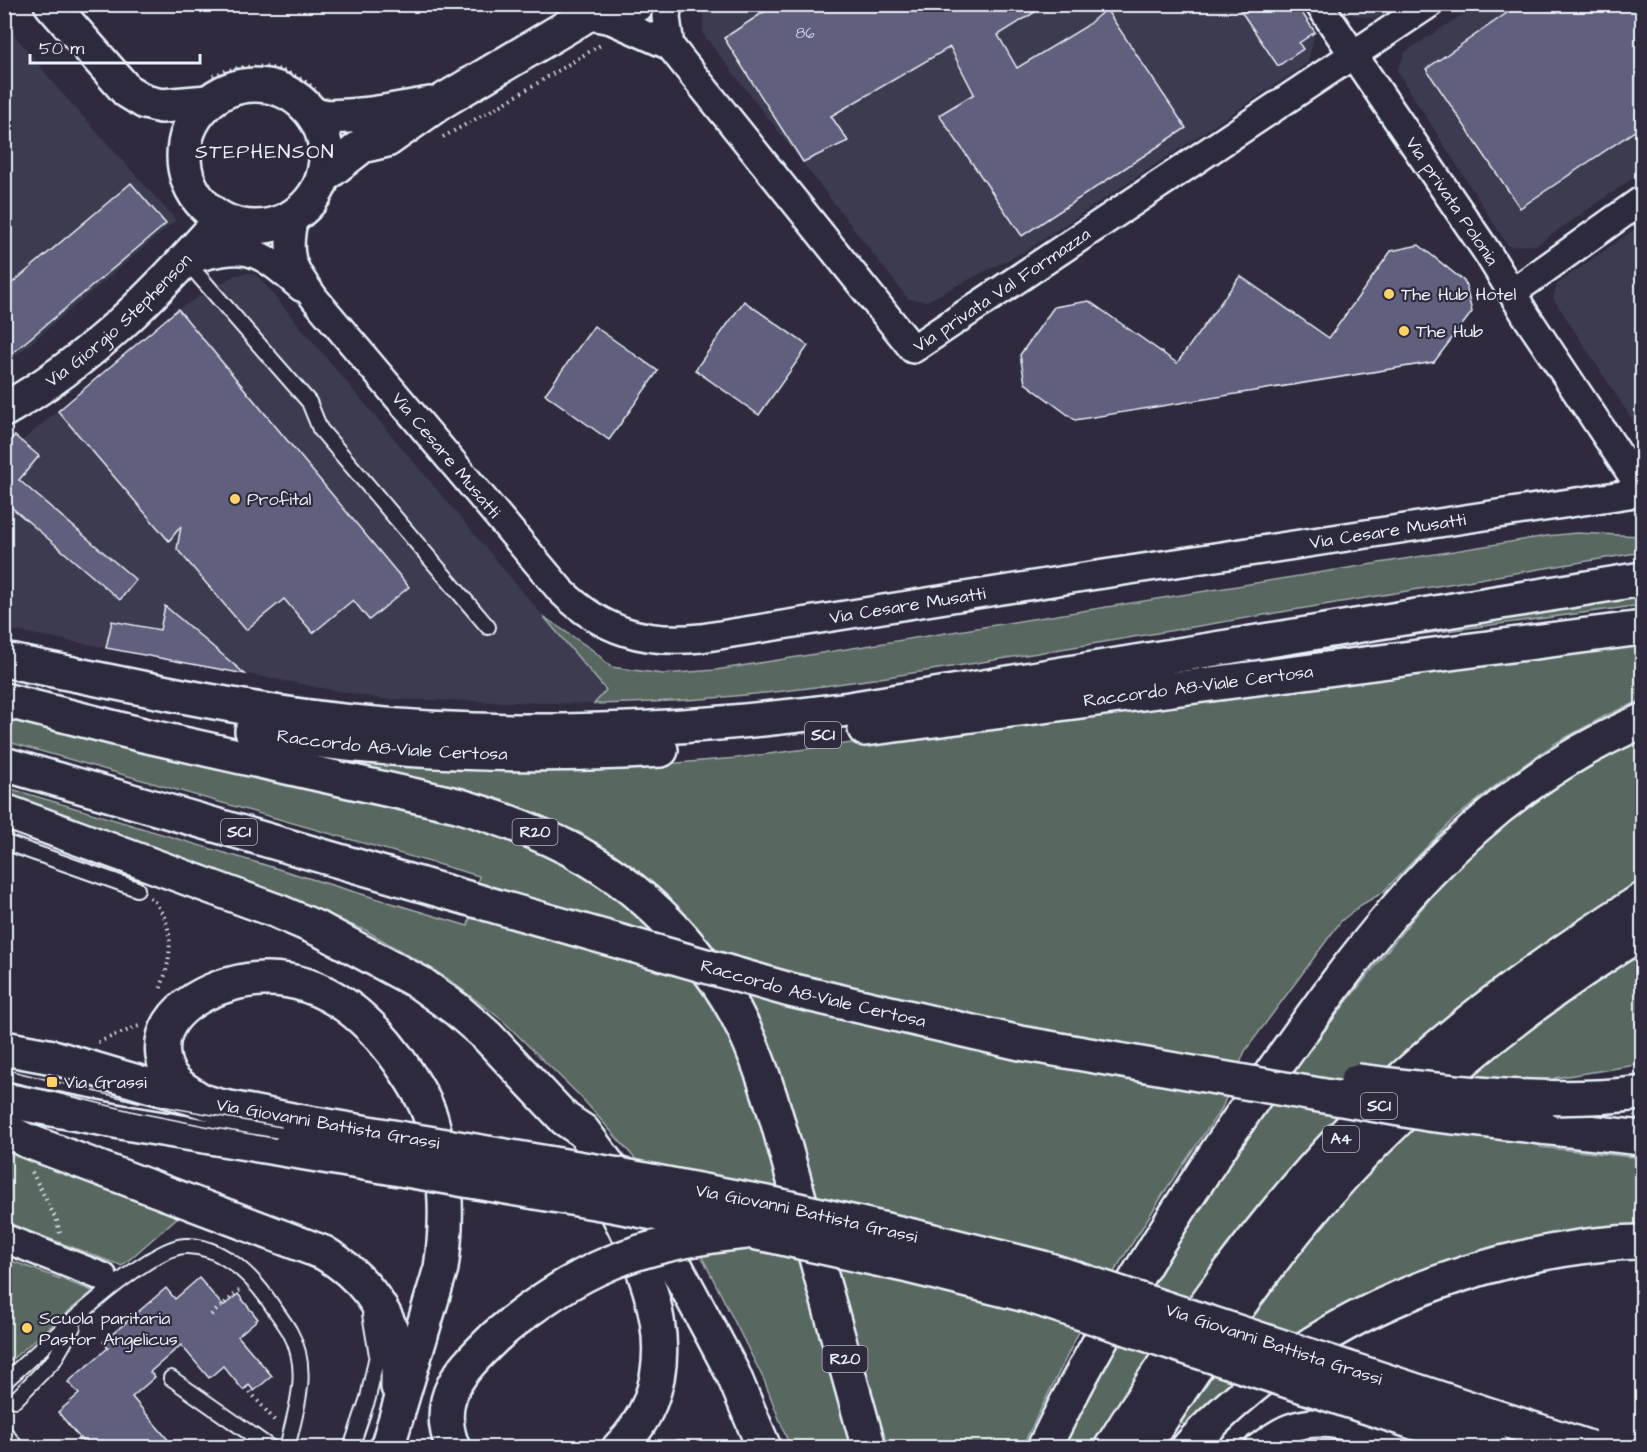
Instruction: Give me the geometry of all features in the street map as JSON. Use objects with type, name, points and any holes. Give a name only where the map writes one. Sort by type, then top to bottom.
[{"type":"main road","points":[[51,4],[127,91],[145,102],[160,106],[210,89],[260,84],[287,92],[301,102],[315,103],[336,118],[441,102]]},
{"type":"main road","points":[[325,175],[362,146],[387,140],[441,102],[594,8],[638,4]]},
{"type":"main road","points":[[210,89],[193,120],[185,141],[183,164],[190,186],[203,206],[221,220],[245,227],[268,227],[294,216],[313,199],[325,175],[327,152],[315,103]]},
{"type":"main road","name":"Via Giorgio Stephenson","points":[[4,410],[39,390],[72,367],[128,317],[221,220]]},
{"type":"main road","points":[[4,660],[214,703],[352,722],[563,732],[640,729],[717,725],[849,709],[1642,579]]},
{"type":"main road","name":"Raccordo A8-Viale Certosa","points":[[4,682],[162,715],[299,739],[442,752],[607,753],[702,748],[802,738],[1642,628]]},
{"type":"main road","name":"R20","points":[[4,700],[143,735],[457,805],[497,817],[526,828],[585,857],[645,898],[685,940],[717,980],[745,1030],[785,1146],[869,1448]]},
{"type":"main road","points":[[1044,1448],[1087,1364],[1184,1200],[1298,1036],[1381,926],[1450,849],[1506,801],[1568,758],[1642,721]]},
{"type":"main road","name":"Raccordo A8-Viale Certosa","points":[[4,764],[801,993],[1020,1043],[1217,1078],[1428,1114],[1642,1138]]},
{"type":"main road","points":[[4,811],[277,910],[373,956],[420,983],[456,1010],[487,1036],[565,1119],[583,1131],[638,1205],[670,1256],[733,1374],[764,1448]]},
{"type":"main road","name":"A4","points":[[1111,1448],[1169,1358],[1234,1267],[1278,1210],[1348,1131],[1400,1081],[1492,1004],[1576,942],[1642,900]]},
{"type":"main road","name":"A4","points":[[1143,1448],[1193,1369],[1265,1270],[1298,1228],[1371,1147],[1447,1075],[1508,1025],[1558,987],[1642,932]]},
{"type":"main road","points":[[199,1099],[176,1084],[164,1065],[162,1052],[166,1029],[180,1009],[196,998],[240,982],[263,979],[306,985],[325,992],[344,1004],[379,1035],[412,1079],[431,1119],[443,1171],[447,1221],[441,1268],[390,1438]]},
{"type":"main road","name":"Via Giovanni Battista Grassi","points":[[4,1048],[53,1057],[244,1112],[293,1135],[601,1203],[768,1235],[1030,1296],[1492,1448]]},
{"type":"main road","points":[[1217,1078],[1355,1081],[1510,1098],[1570,1099],[1642,1093]]},
{"type":"main road","name":"Via Giovanni Battista Grassi","points":[[4,1100],[126,1124],[293,1135],[619,1175],[777,1205],[1043,1268],[1590,1448]]},
{"type":"main road","points":[[565,1119],[622,1220],[641,1264],[657,1316],[661,1358],[658,1381],[644,1414],[619,1448]]},
{"type":"main road","points":[[4,1129],[25,1140],[324,1253],[348,1270],[377,1303],[397,1351],[398,1376],[390,1438]]},
{"type":"main road","points":[[453,1448],[446,1423],[448,1396],[462,1371],[496,1336],[531,1307],[553,1291],[597,1268],[650,1248],[683,1239],[746,1232]]},
{"type":"main road","points":[[1188,1448],[1224,1412],[1279,1365],[1352,1319],[1384,1304],[1462,1273],[1511,1260],[1559,1250],[1642,1242]]},
{"type":"street","points":[[668,4],[666,17],[670,46]]},
{"type":"street","name":"Via privata Polonia","points":[[1319,4],[1513,292],[1525,314],[1642,491]]},
{"type":"street","name":"Via privata Val Formazza","points":[[594,8],[611,20],[670,46],[914,349],[1429,4]]},
{"type":"street","points":[[1513,292],[1642,200]]},
{"type":"street","name":"Via Cesare Musatti","points":[[294,216],[289,239],[289,254],[300,278],[315,299],[561,591],[577,606],[631,635],[678,641],[701,638],[1642,491]]},
{"type":"street","name":"Via Cesare Musatti","points":[[185,260],[239,249],[257,254],[275,264],[315,299]]},
{"type":"street","points":[[4,1238],[103,1277]]},
{"type":"street","points":[[1262,1445],[1289,1428],[1314,1423],[1337,1423],[1411,1448]]},
{"type":"lane","points":[[185,260],[309,402],[320,429],[488,627]]},
{"type":"lane","points":[[4,842],[136,890]]},
{"type":"lane","points":[[4,1382],[116,1284],[154,1257],[184,1246],[210,1250],[234,1264],[252,1280],[291,1333],[300,1360],[302,1387],[288,1442]]},
{"type":"lane","points":[[348,1270],[368,1306],[377,1355],[368,1398],[351,1448]]},
{"type":"lane","points":[[15,1400],[54,1360],[79,1317]]},
{"type":"lane","points":[[171,1378],[271,1448]]},
{"type":"lane","points":[[4,1432],[17,1448]]},
{"type":"path","points":[[440,138],[503,104],[604,42]]},
{"type":"path","points":[[210,89],[226,70],[243,67],[271,67],[303,79],[315,103]]},
{"type":"path","points":[[136,890],[147,895],[158,905],[167,921],[171,939],[168,965],[158,996]]},
{"type":"path","points":[[28,1166],[57,1221],[69,1263]]},
{"type":"path","points":[[211,1315],[252,1280]]},
{"type":"path","points":[[246,1387],[288,1442]]},
{"type":"path","points":[[69,1448],[80,1438]]},
{"type":"shaded area","points":[[703,4],[1296,4],[1315,32],[1308,63],[1027,250],[927,301],[908,299],[703,34]]},
{"type":"shaded area","points":[[1344,5],[1398,5],[1375,19],[1350,14]]},
{"type":"shaded area","points":[[1477,5],[1642,5],[1642,172],[1537,245],[1508,246],[1397,71],[1405,52]]},
{"type":"shaded area","points":[[4,22],[61,92],[176,220],[5,365]]},
{"type":"shaded area","points":[[1642,224],[1642,435],[1553,298],[1557,284]]},
{"type":"shaded area","points":[[250,273],[261,280],[606,691],[594,704],[381,699],[5,629],[4,441],[22,441],[178,309],[235,275]]},
{"type":"green space","points":[[1576,533],[1642,536],[1642,552],[959,666],[838,684],[716,698],[594,704],[606,690],[544,617],[594,651],[611,667],[663,674],[716,670]]},
{"type":"green space","points":[[1642,590],[1642,605],[1409,636],[1408,629]]},
{"type":"green space","points":[[1642,641],[1642,700],[1607,715],[1556,743],[1505,778],[1454,819],[1382,893],[1361,905],[1341,921],[1245,1051],[1222,1108],[1169,1185],[1114,1272],[1078,1334],[1022,1447],[885,1447],[807,1177],[722,960],[689,919],[639,873],[581,833],[527,811],[455,790],[312,758],[312,754],[618,768],[737,758]]},
{"type":"green space","points":[[5,709],[439,810],[552,849],[657,923],[738,1040],[854,1447],[790,1447],[764,1380],[704,1261],[638,1162],[580,1096],[502,1020],[447,978],[365,930],[287,900],[5,801],[5,787],[468,926],[479,876],[5,741]]},
{"type":"green space","points":[[1642,739],[1642,886],[1097,1447],[1063,1448],[1125,1330],[1194,1216],[1269,1106],[1407,926],[1469,857],[1515,816],[1576,774]]},
{"type":"green space","points":[[1642,950],[1642,1064],[1555,1078],[1540,1147],[1642,1158],[1642,1231],[1361,1298],[1318,1321],[1240,1376],[1188,1427],[1179,1422],[1257,1306],[1315,1229],[1387,1153],[1465,1077],[1558,1007]]},
{"type":"green space","points":[[4,1145],[179,1216],[122,1266],[5,1222]]},
{"type":"green space","name":"Scuola paritaria Pastor Angelicus","points":[[4,1258],[93,1291],[5,1365],[4,1365]]},
{"type":"building","points":[[776,4],[1048,4],[998,35],[1017,68],[1085,27],[1106,9],[1186,128],[1022,236],[939,115],[974,94],[950,47],[831,116],[848,141],[803,162],[724,38]]},
{"type":"building","points":[[1236,4],[1296,4],[1315,32],[1299,43],[1303,49],[1278,66]]},
{"type":"building","points":[[1520,4],[1642,4],[1642,126],[1520,208],[1426,69]]},
{"type":"building","points":[[131,183],[166,224],[4,360],[4,290]]},
{"type":"building","name":"The Hub","points":[[1419,245],[1465,282],[1472,312],[1434,362],[1075,420],[1025,383],[1020,355],[1054,307],[1089,301],[1177,363],[1240,276],[1329,338],[1391,251]]},
{"type":"building","points":[[744,301],[808,346],[759,415],[695,370]]},
{"type":"building","name":"Profital","points":[[178,309],[409,587],[369,620],[353,600],[313,633],[284,599],[246,630],[177,549],[181,526],[169,541],[58,411]]},
{"type":"building","points":[[594,326],[658,371],[609,440],[545,394]]},
{"type":"building","points":[[15,436],[39,456],[19,480],[136,580],[120,600],[4,501],[4,441]]},
{"type":"building","points":[[165,606],[245,674],[106,648],[112,621],[160,630]]},
{"type":"building","points":[[199,1278],[223,1306],[238,1294],[258,1319],[238,1336],[272,1376],[254,1391],[249,1385],[243,1390],[223,1366],[209,1378],[181,1345],[150,1372],[155,1377],[132,1397],[175,1448],[109,1448],[102,1440],[93,1448],[88,1448],[58,1412],[79,1394],[68,1382],[108,1348],[103,1342],[166,1288],[175,1299]]},
{"type":"tram line","points":[[4,1069],[138,1102],[617,1185],[774,1215],[915,1246],[1039,1277],[1559,1448]]},
{"type":"tram line","points":[[4,1080],[135,1112],[215,1128],[614,1195],[771,1225],[912,1257],[1034,1287],[1524,1448]]},
{"type":"place","name":"The Hub Hotel","points":[[1389,294]]},
{"type":"place","name":"The Hub","points":[[1404,331]]},
{"type":"place","name":"Profital","points":[[235,499]]},
{"type":"place","name":"Via Grassi","points":[[52,1082]]},
{"type":"place","name":"Scuola paritaria Pastor Angelicus","points":[[27,1328]]},
{"type":"district","name":"STEPHENSON","points":[[265,152]]}]
